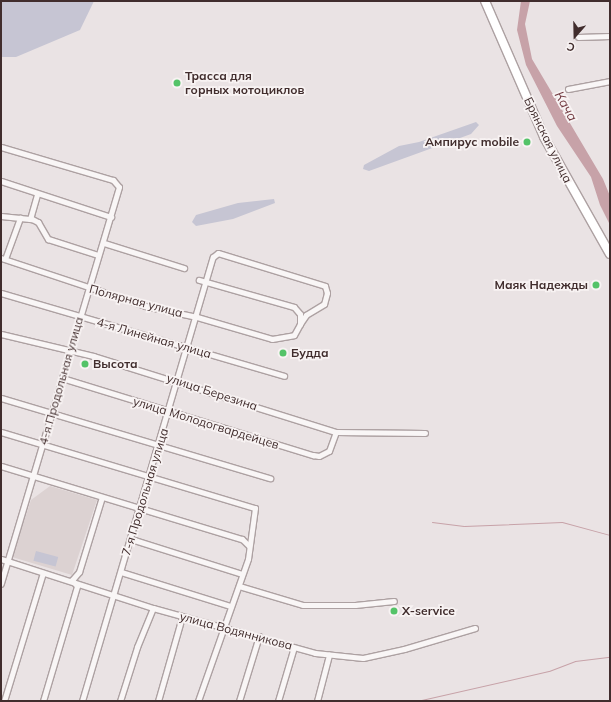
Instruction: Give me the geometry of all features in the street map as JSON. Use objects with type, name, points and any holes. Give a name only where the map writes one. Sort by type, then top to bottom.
[{"type":"highway","name":"Брянская улица","points":[[485,1],[544,137],[610,254]]},
{"type":"street","points":[[578,37],[610,36]]},
{"type":"street","points":[[568,89],[610,80]]},
{"type":"street","name":"4-я Продольная улица","points":[[1,147],[113,180],[118,183],[119,187],[104,243],[98,255],[90,289],[70,350],[1,584]]},
{"type":"street","points":[[1,181],[38,195],[111,218]]},
{"type":"street","points":[[30,219],[38,195]]},
{"type":"street","points":[[1,216],[30,219],[38,222],[48,238],[98,255]]},
{"type":"street","points":[[3,258],[20,218]]},
{"type":"street","points":[[104,243],[184,268]]},
{"type":"street","name":"7-я Продольная улица","points":[[82,701],[159,445],[177,383],[176,380],[197,317],[211,260],[218,253],[325,286],[327,293],[324,304],[306,315],[300,324]]},
{"type":"street","name":"Полярная улица","points":[[3,258],[90,289],[145,306],[197,317],[272,338],[294,335],[300,324]]},
{"type":"street","points":[[199,280],[206,284],[294,307],[300,314],[300,324]]},
{"type":"street","name":"4-я Линейная улица","points":[[1,293],[284,376]]},
{"type":"street","name":"улица Березина","points":[[1,334],[70,350],[176,380],[336,432],[426,433]]},
{"type":"street","name":"улица Молодогвардейцев","points":[[62,378],[168,412],[319,456],[329,451],[336,432]]},
{"type":"street","points":[[1,398],[270,478]]},
{"type":"street","points":[[1,432],[255,508],[248,559],[222,628],[198,701]]},
{"type":"street","points":[[1,466],[242,539],[249,546]]},
{"type":"street","points":[[43,701],[76,586],[72,580],[79,572],[102,497]]},
{"type":"street","points":[[131,539],[242,574]]},
{"type":"street","name":"улица Водянникова","points":[[1,559],[182,617],[259,636],[294,648],[329,655],[363,658],[404,649],[475,628]]},
{"type":"street","points":[[120,572],[230,606]]},
{"type":"street","points":[[4,701],[43,573]]},
{"type":"street","points":[[239,586],[308,606],[355,605],[394,601]]},
{"type":"street","points":[[120,701],[137,647],[153,608]]},
{"type":"street","points":[[158,701],[182,617]]},
{"type":"street","points":[[239,701],[259,636]]},
{"type":"street","points":[[278,701],[294,648]]},
{"type":"street","points":[[317,701],[329,655]]},
{"type":"shaded area","points":[[1,1],[94,1],[80,30],[16,57],[1,57]]},
{"type":"shaded area","name":"Кача","points":[[521,1],[530,1],[525,24],[532,59],[603,179],[610,196],[610,225],[600,205],[591,177],[557,126],[526,65],[517,30]]},
{"type":"shaded area","points":[[476,122],[479,125],[471,134],[369,171],[363,169],[364,165],[399,146],[419,142]]},
{"type":"shaded area","points":[[274,199],[275,203],[233,219],[196,226],[192,222],[196,215],[238,203]]},
{"type":"shaded area","points":[[50,486],[97,500],[72,575],[12,557],[31,500]]},
{"type":"shaded area","points":[[36,551],[58,557],[56,567],[33,561]]},
{"type":"waterway","points":[[432,522],[464,526],[562,522],[610,535]]},
{"type":"waterway","points":[[417,701],[549,671],[575,661],[610,657]]},
{"type":"place","name":"Трасса для горных мотоциклов","points":[[177,83]]},
{"type":"place","name":"Ампирус mobile","points":[[527,142]]},
{"type":"place","name":"Маяк Надежды","points":[[596,285]]},
{"type":"place","name":"Будда","points":[[283,353]]},
{"type":"place","name":"Высота","points":[[85,364]]},
{"type":"place","name":"X-service","points":[[394,611]]}]
